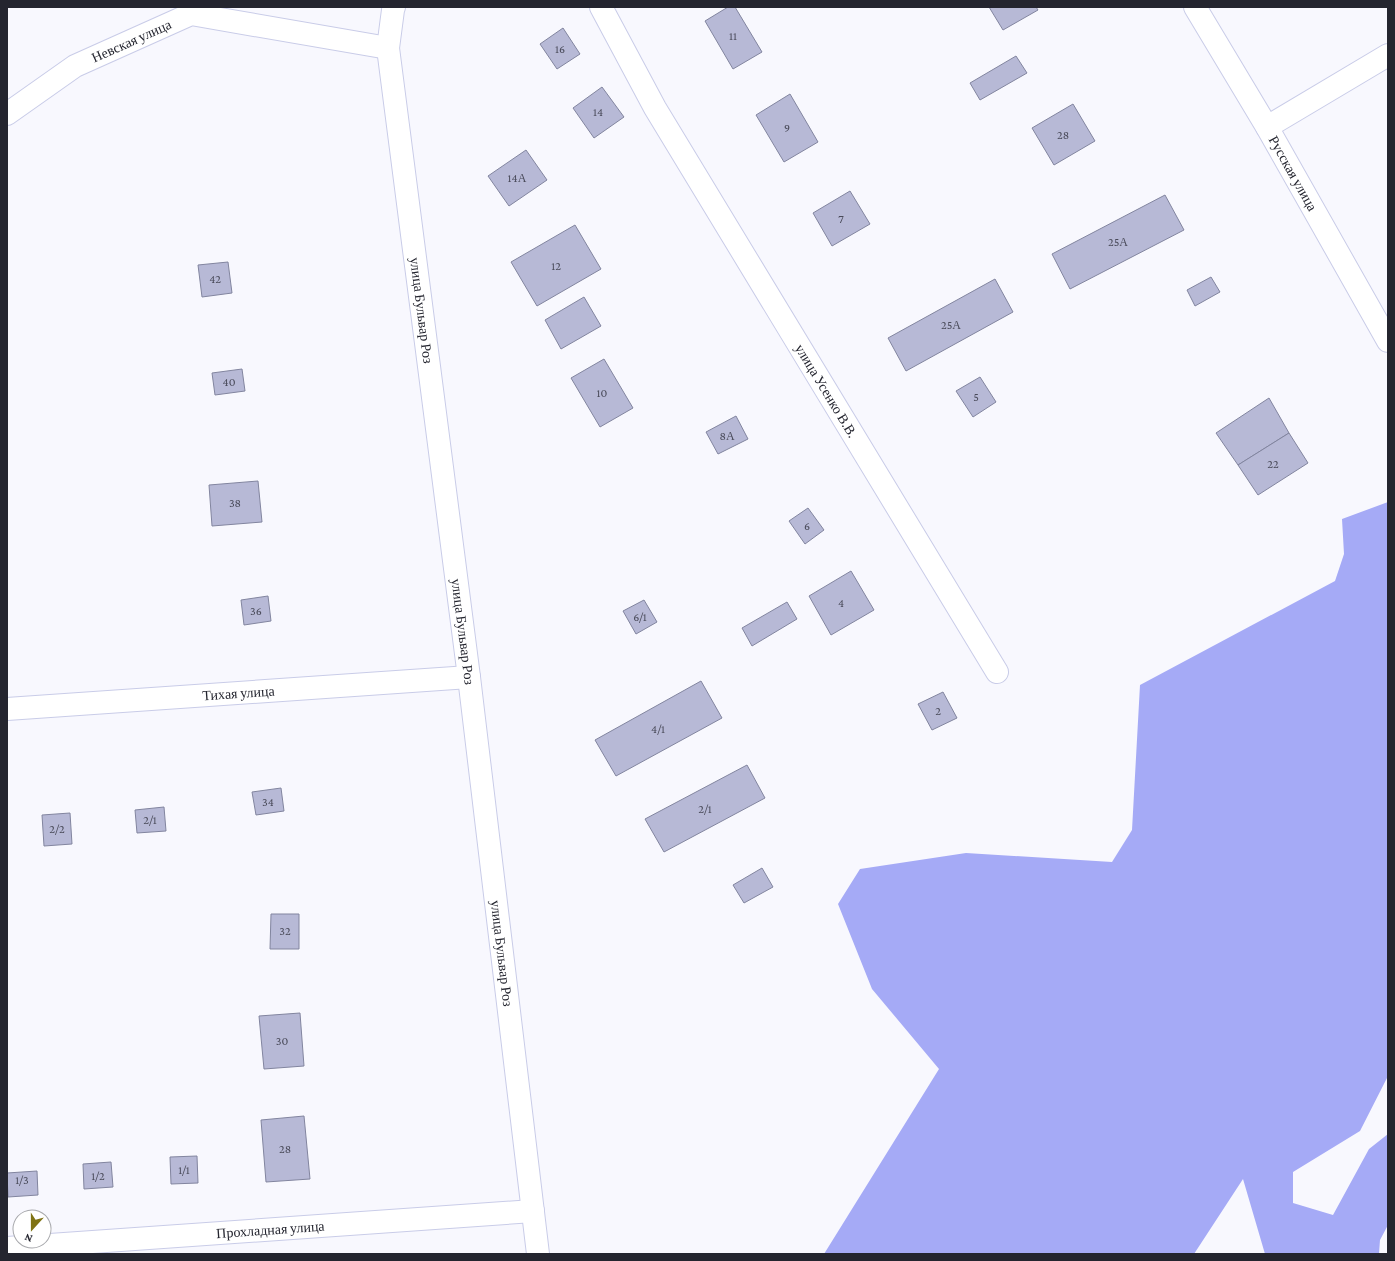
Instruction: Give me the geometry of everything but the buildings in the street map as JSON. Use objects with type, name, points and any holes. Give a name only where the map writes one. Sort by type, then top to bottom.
[{"type":"street","name":"улица Усенко В.В.","points":[[602,7],[655,108],[997,672]]},
{"type":"street","name":"Русская улица","points":[[1195,7],[1267,127],[1388,341]]},
{"type":"street","name":"улица Бульвар Роз","points":[[394,8],[388,48],[469,677],[538,1254]]},
{"type":"street","name":"Невская улица","points":[[7,114],[75,66],[192,14],[388,48]]},
{"type":"street","points":[[1267,127],[1388,55]]},
{"type":"street","name":"Тихая улица","points":[[7,709],[469,677]]},
{"type":"street","name":"Прохладная улица","points":[[7,1248],[533,1210]]},
{"type":"shaded area","points":[[1388,502],[1388,1076],[1360,1131],[1293,1172],[1293,1203],[1333,1215],[1369,1149],[1388,1134],[1388,1225],[1380,1240],[1379,1254],[1265,1254],[1243,1179],[1194,1254],[824,1254],[939,1069],[872,989],[838,904],[860,869],[966,853],[1112,862],[1132,830],[1140,685],[1335,581],[1344,554],[1342,519]]}]
